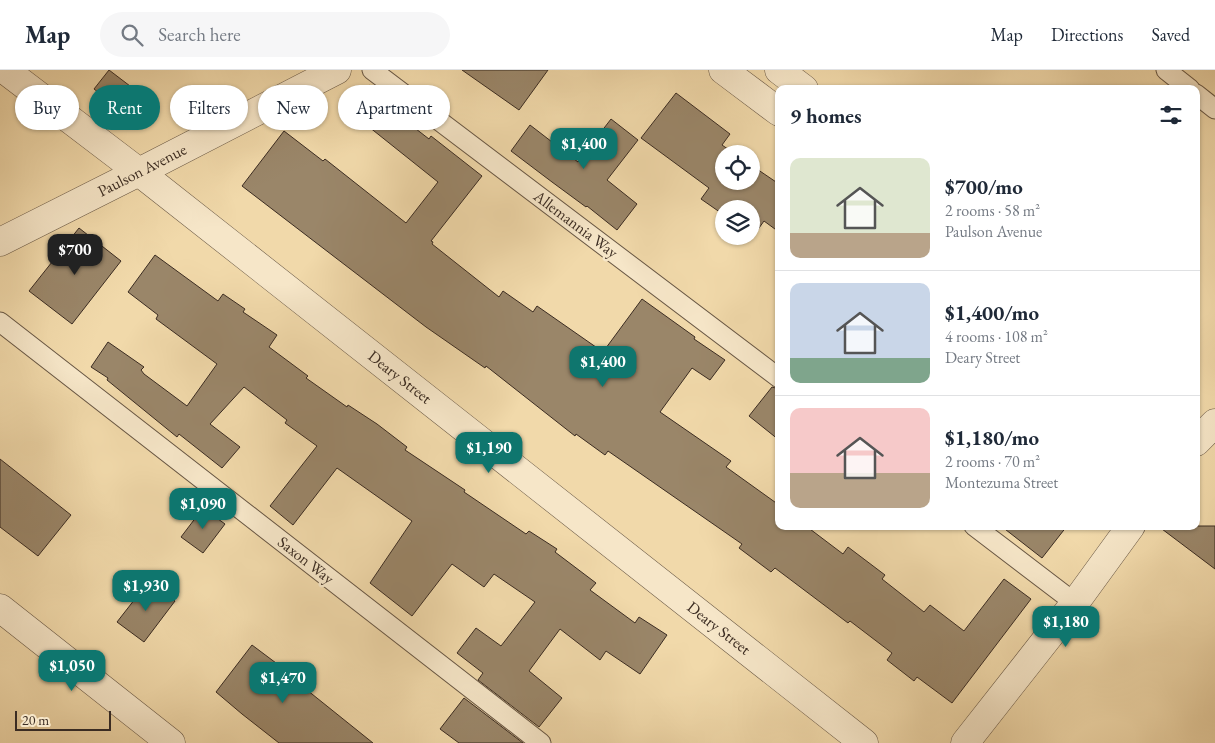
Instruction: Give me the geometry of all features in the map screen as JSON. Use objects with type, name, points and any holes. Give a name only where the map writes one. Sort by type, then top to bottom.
[{"type":"street","name":"Deary Street","points":[[5,70],[139,172],[864,743]]},
{"type":"street","name":"Paulson Avenue","points":[[0,242],[337,70]]},
{"type":"street","points":[[723,70],[775,109]]},
{"type":"street","points":[[778,70],[799,85]]},
{"type":"street","points":[[965,743],[1128,530]]},
{"type":"street","points":[[0,608],[171,743]]},
{"type":"lane","name":"Allemannia Way","points":[[372,70],[775,375]]},
{"type":"lane","points":[[1166,70],[1185,85]]},
{"type":"lane","points":[[1200,97],[1215,108]]},
{"type":"lane","name":"Saxon Way","points":[[0,322],[541,743]]},
{"type":"lane","points":[[979,530],[1074,603]]},
{"type":"building","points":[[109,70],[129,85],[97,85]]},
{"type":"building","points":[[462,70],[548,70],[519,110]]},
{"type":"building","points":[[676,93],[730,134],[722,145],[715,145],[715,190],[760,190],[760,171],[775,181],[775,229],[764,221],[760,227],[760,200],[715,200],[715,209],[701,199],[709,188],[641,138]]},
{"type":"building","points":[[611,119],[638,140],[607,180],[637,204],[617,230],[511,151],[530,125],[578,162]]},
{"type":"building","points":[[373,130],[417,130],[429,139],[431,136],[482,176],[431,241],[433,242],[432,244],[499,297],[503,291],[533,312],[537,306],[603,352],[642,299],[725,360],[710,380],[692,368],[660,412],[731,461],[726,467],[775,502],[775,530],[811,530],[843,554],[848,547],[885,575],[882,579],[924,612],[930,605],[964,631],[1004,579],[1031,599],[952,703],[917,677],[914,681],[887,660],[892,653],[850,621],[848,623],[775,568],[771,572],[739,548],[742,544],[608,451],[605,455],[576,434],[575,436],[486,366],[485,368],[426,327],[242,186],[284,131],[323,161],[325,159],[406,223],[438,182]]},
{"type":"building","points":[[79,228],[121,261],[72,324],[29,291]]},
{"type":"building","points":[[155,255],[218,301],[223,294],[245,309],[243,312],[277,335],[269,347],[308,376],[306,378],[347,407],[348,405],[377,424],[407,447],[405,450],[465,490],[464,492],[526,534],[529,531],[557,549],[555,552],[596,583],[590,590],[635,623],[639,617],[667,635],[640,674],[606,651],[600,660],[560,629],[529,671],[562,698],[539,727],[478,680],[483,673],[457,653],[476,628],[501,646],[535,602],[494,574],[484,587],[452,564],[412,616],[370,583],[412,521],[337,468],[293,525],[270,506],[317,446],[285,423],[287,420],[244,387],[210,424],[240,447],[222,468],[179,434],[177,437],[107,380],[108,378],[91,367],[108,342],[144,367],[141,370],[144,374],[187,406],[217,364],[156,319],[158,315],[128,292]]},
{"type":"building","points":[[772,387],[775,388],[775,437],[749,416]]},
{"type":"building","points":[[0,459],[71,515],[38,556],[0,527]]},
{"type":"building","points":[[203,508],[225,524],[203,553],[181,537]]},
{"type":"building","points":[[1200,526],[1215,526],[1215,569],[1163,530],[1200,530]]},
{"type":"building","points":[[1006,530],[1064,530],[1042,558]]},
{"type":"building","points":[[149,581],[175,601],[144,642],[117,622]]},
{"type":"building","points":[[252,645],[304,684],[302,686],[373,743],[279,743],[242,714],[216,692]]},
{"type":"building","points":[[464,698],[523,743],[459,743],[440,729]]}]
